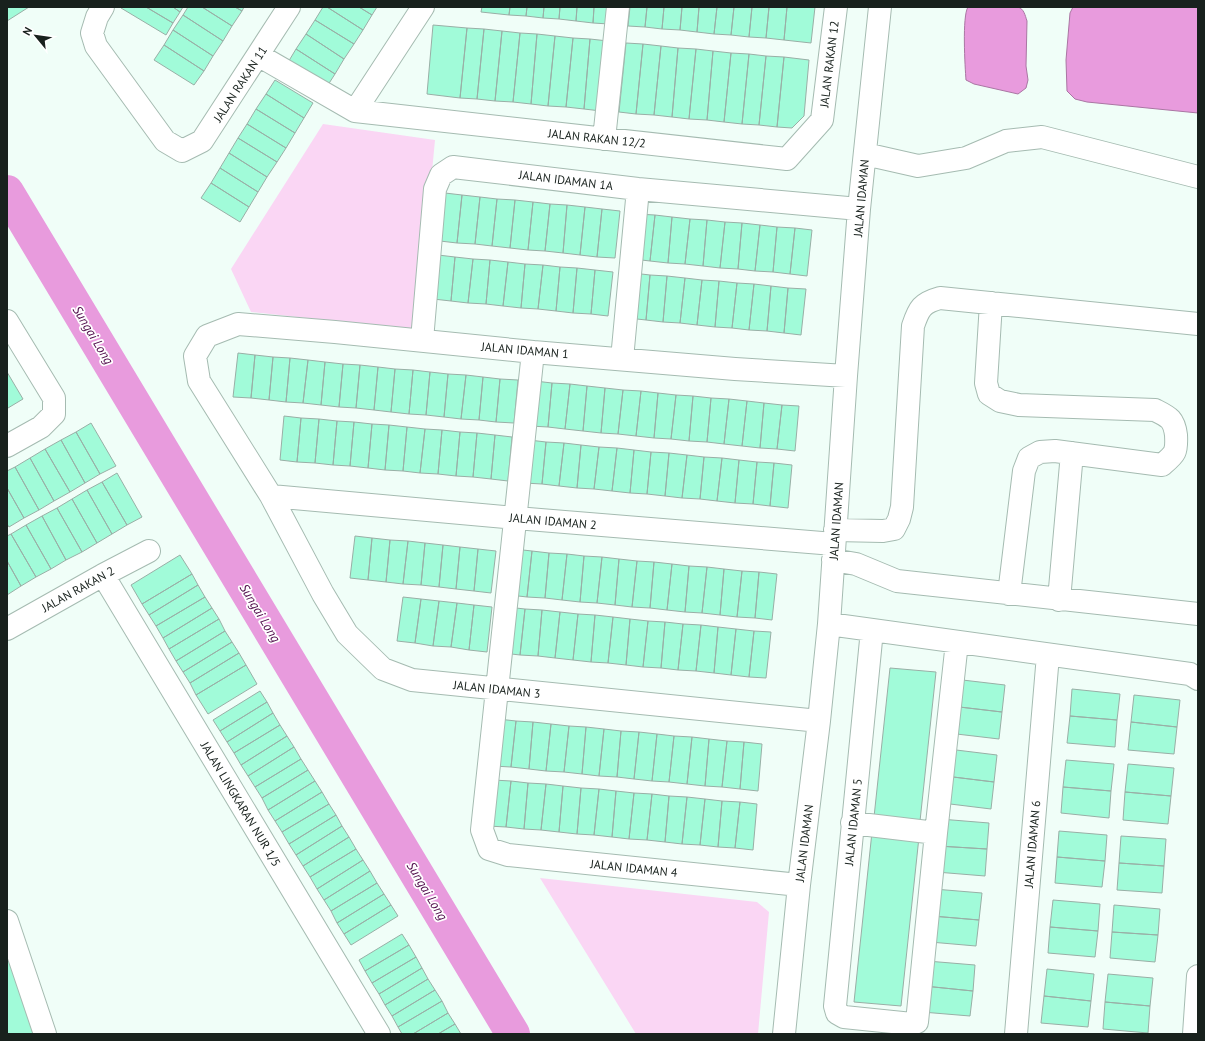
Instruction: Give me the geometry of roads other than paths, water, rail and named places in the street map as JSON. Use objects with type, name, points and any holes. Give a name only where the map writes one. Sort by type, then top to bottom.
[{"type":"street","name":"JALAN RAKAN 11","points":[[103,7],[97,17],[92,33],[96,46],[165,140],[182,151],[202,141],[288,7]]},
{"type":"street","points":[[258,55],[355,111],[423,7]]},
{"type":"street","points":[[604,139],[618,7]]},
{"type":"street","name":"JALAN RAKAN 12","points":[[822,120],[836,7]]},
{"type":"street","name":"JALAN IDAMAN","points":[[784,1034],[799,885],[829,624],[859,209],[880,7]]},
{"type":"street","name":"JALAN RAKAN 12/2","points":[[355,111],[787,159],[822,120]]},
{"type":"street","points":[[865,154],[918,166],[966,158],[1006,142],[1042,137],[1198,177]]},
{"type":"street","name":"JALAN IDAMAN 1A","points":[[422,340],[435,189],[441,174],[453,167],[638,189],[859,209]]},
{"type":"street","points":[[622,359],[638,189]]},
{"type":"street","points":[[834,545],[894,529],[899,520],[902,507],[914,326],[919,310],[928,302],[940,298],[1198,324]]},
{"type":"street","points":[[991,303],[986,383],[989,394],[1000,401],[1019,405],[1155,410],[1167,416],[1174,424],[1177,449],[1172,457],[1162,465],[1055,451],[1040,452],[1029,458],[1024,471],[1009,594]]},
{"type":"street","points":[[7,321],[54,398],[54,414],[40,427],[7,446]]},
{"type":"street","name":"JALAN IDAMAN 1","points":[[206,336],[238,324],[422,340],[533,352],[736,369],[846,376]]},
{"type":"street","name":"JALAN IDAMAN 3","points":[[206,336],[195,356],[198,381],[271,496],[323,594],[347,634],[383,669],[412,680],[819,721]]},
{"type":"street","points":[[498,689],[533,352]]},
{"type":"street","points":[[1059,600],[1072,453]]},
{"type":"street","name":"JALAN IDAMAN 2","points":[[271,496],[834,545]]},
{"type":"street","points":[[834,545],[856,564],[897,581],[1059,600],[1198,614]]},
{"type":"street","name":"JALAN RAKAN 2","points":[[7,628],[149,551]]},
{"type":"street","name":"JALAN LINGKARAN NUR 1/5","points":[[103,575],[379,1034]]},
{"type":"street","points":[[829,624],[1048,654],[1194,677]]},
{"type":"street","name":"JALAN IDAMAN 5","points":[[872,630],[835,1006],[837,1013],[844,1017],[912,1024],[917,1022],[936,833]]},
{"type":"street","points":[[852,823],[936,833],[958,642]]},
{"type":"street","name":"JALAN IDAMAN 6","points":[[1016,1034],[1048,654]]},
{"type":"street","name":"JALAN IDAMAN 4","points":[[498,689],[482,830],[489,849],[508,855],[799,885]]},
{"type":"street","points":[[7,921],[45,1034]]},
{"type":"street","points":[[1194,1034],[1198,976]]},
{"type":"waterway","name":"Sungai Long","points":[[7,192],[513,1034]]}]
